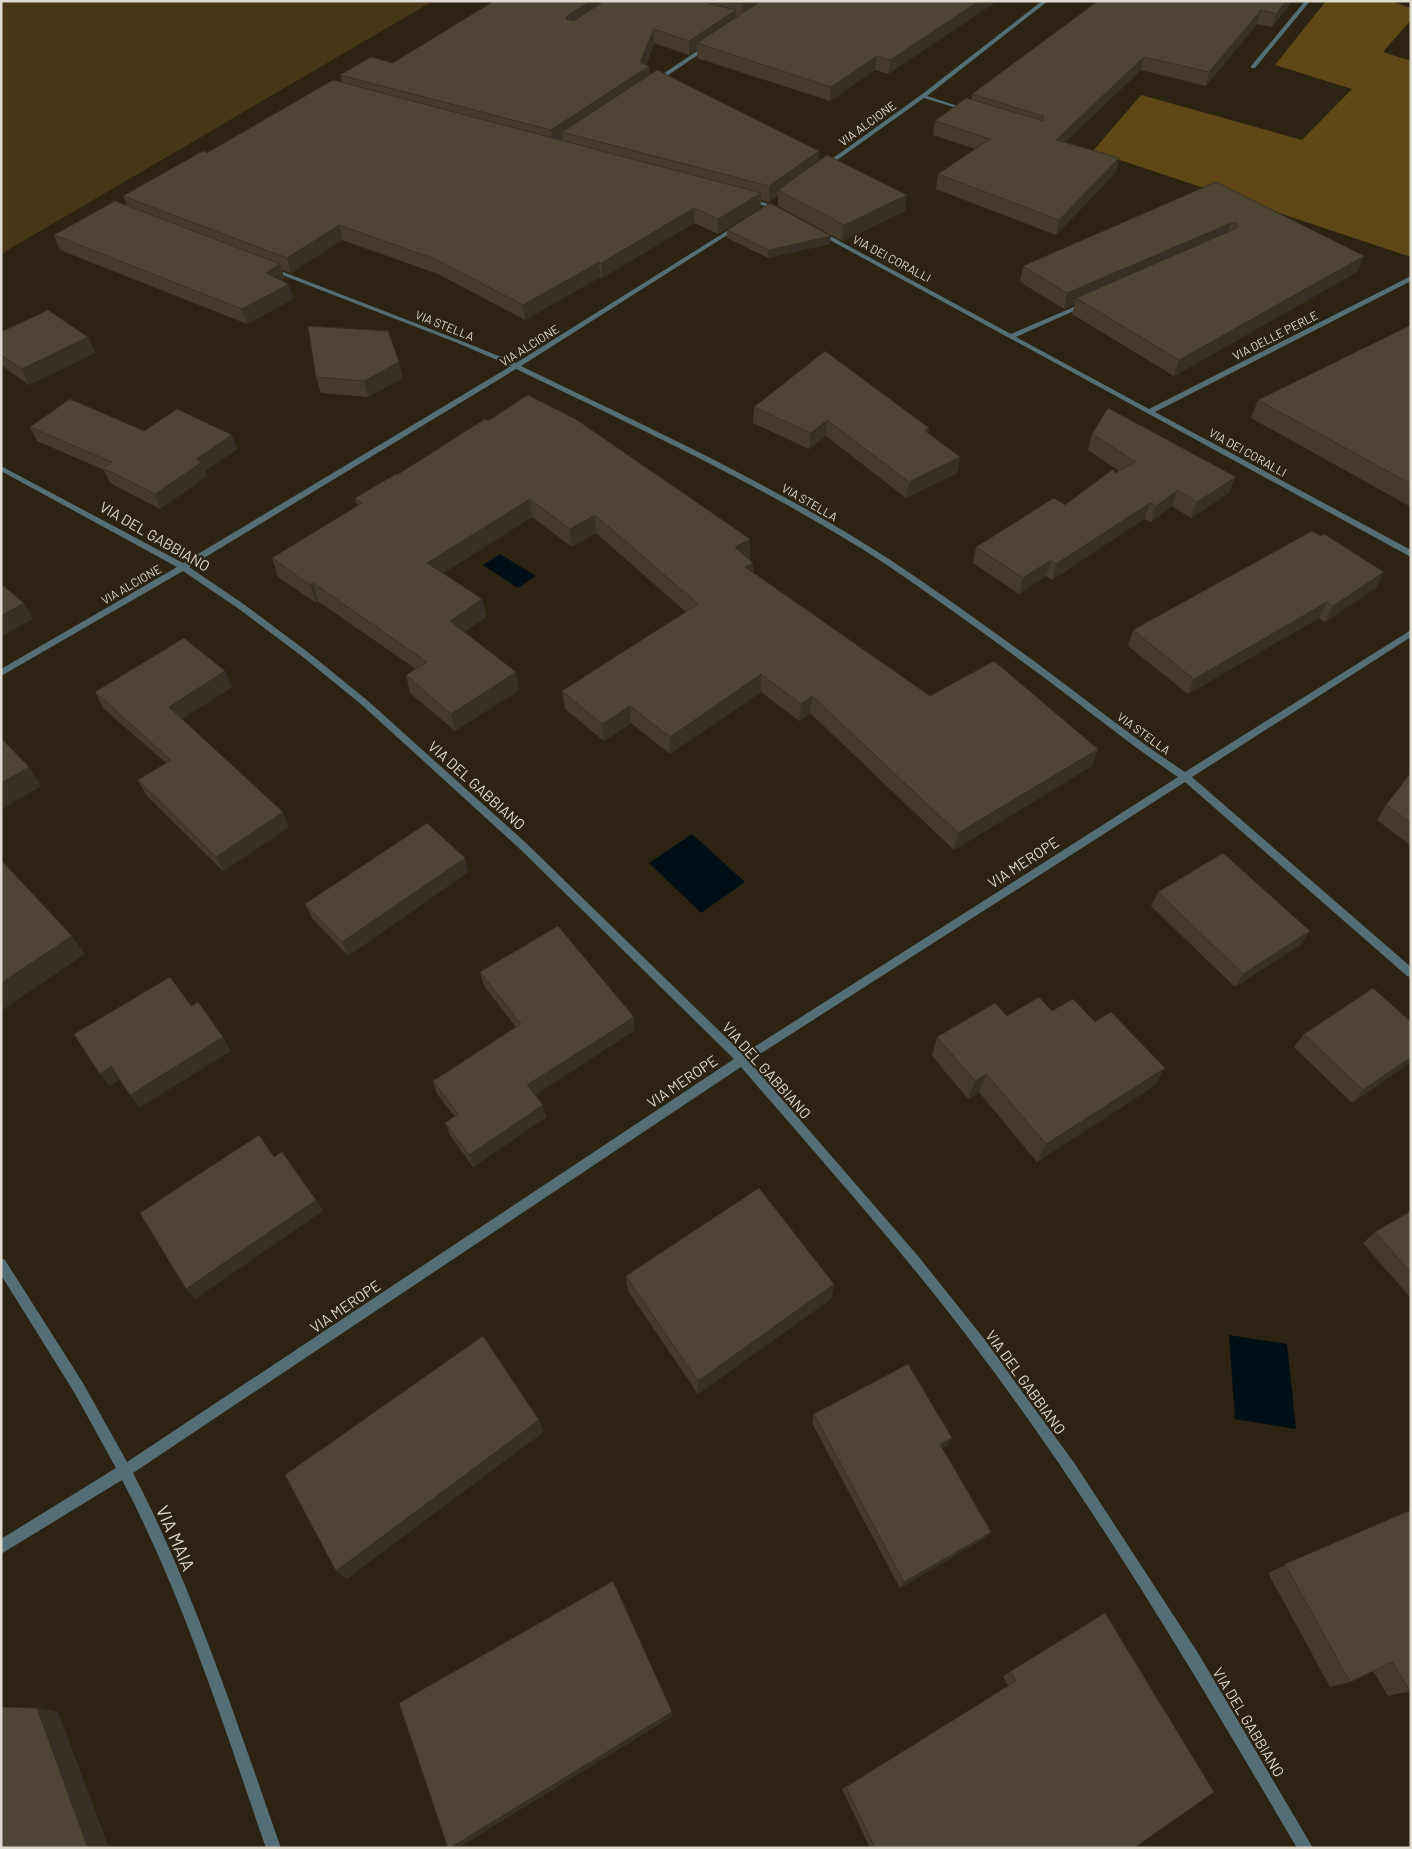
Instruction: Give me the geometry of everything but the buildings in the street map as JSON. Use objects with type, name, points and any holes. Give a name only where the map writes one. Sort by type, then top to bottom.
[{"type":"street","name":"VIA ALCIONE","points":[[818,171],[923,96],[1046,1]]},
{"type":"street","points":[[1253,67],[1308,1]]},
{"type":"street","points":[[654,82],[711,44]]},
{"type":"street","points":[[923,96],[976,113]]},
{"type":"street","points":[[742,198],[770,206],[788,215]]},
{"type":"street","points":[[762,211],[778,200]]},
{"type":"street","name":"VIA ALCIONE","points":[[1,673],[183,567],[516,366],[746,221]]},
{"type":"street","name":"VIA DEI CORALLI","points":[[814,229],[1411,554]]},
{"type":"street","name":"VIA STELLA","points":[[264,266],[516,366],[726,468],[825,523],[889,563],[1003,642],[1145,750],[1184,776],[1411,973]]},
{"type":"street","name":"VIA DELLE PERLE","points":[[1150,411],[1411,278]]},
{"type":"street","points":[[1012,336],[1094,300]]},
{"type":"street","name":"VIA DEL GABBIANO","points":[[1,468],[183,567],[242,607],[372,710],[578,898],[742,1060],[914,1260],[1012,1386],[1070,1469],[1173,1627],[1262,1771],[1306,1848]]},
{"type":"street","name":"VIA MEROPE","points":[[1,1547],[124,1471],[742,1060],[1184,776],[1411,633]]},
{"type":"street","name":"VIA MAIA","points":[[1,1264],[69,1371],[147,1516],[198,1638],[274,1848]]},
{"type":"shaded area","points":[[1,1],[433,1],[1,254]]},
{"type":"shaded area","points":[[1326,1],[1390,1],[1411,8],[1411,20],[1383,52],[1411,61],[1411,257],[1093,151],[1141,95],[1302,140],[1352,89],[1275,65]]},
{"type":"shaded area","points":[[500,554],[536,576],[518,588],[483,565]]},
{"type":"shaded area","points":[[692,834],[745,882],[701,913],[649,863]]},
{"type":"shaded area","points":[[1229,1335],[1287,1344],[1296,1429],[1235,1419]]}]
